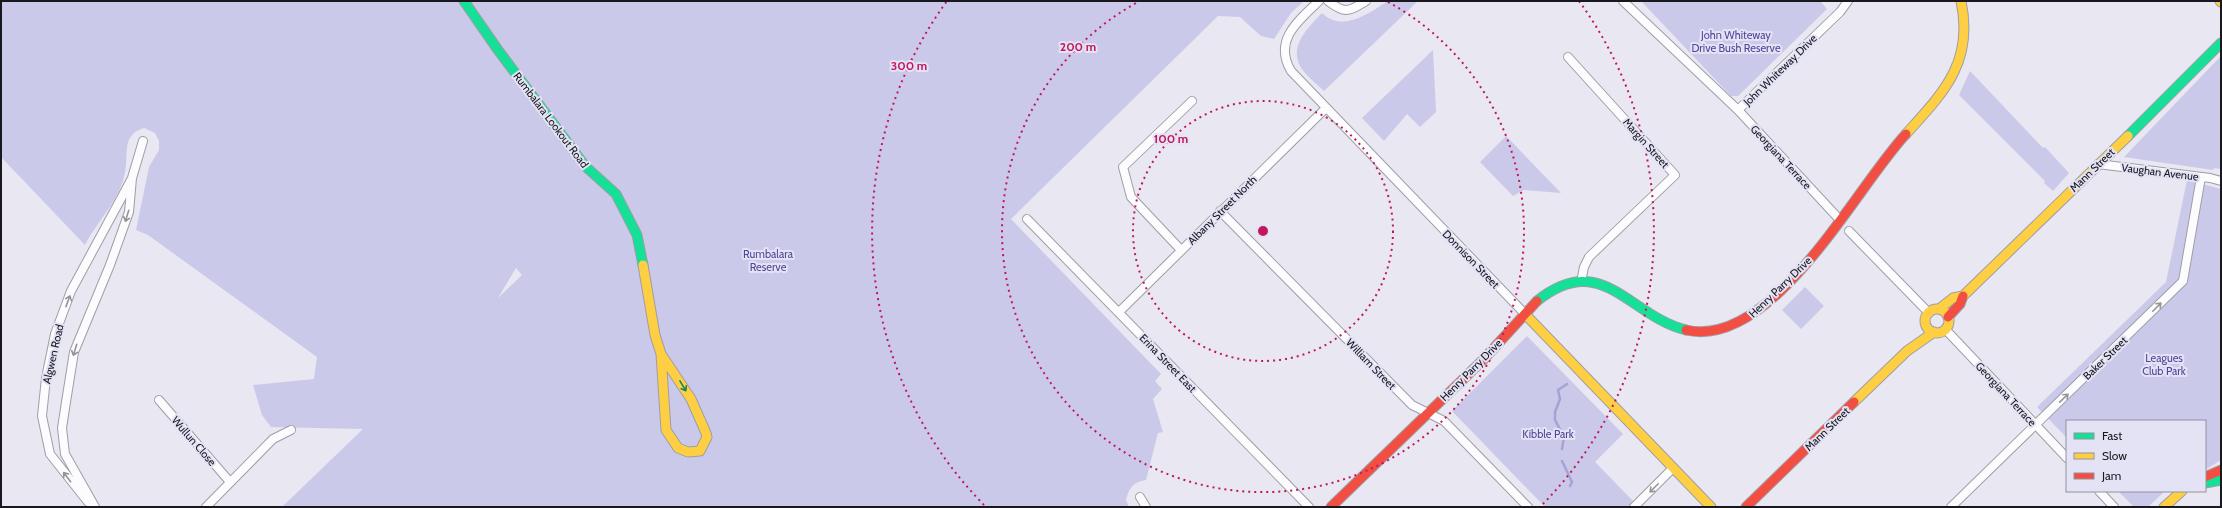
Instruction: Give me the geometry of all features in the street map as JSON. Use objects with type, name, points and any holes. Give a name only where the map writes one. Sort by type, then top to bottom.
[{"type":"street","name":"Rumbalara Lookout Road","points":[[464,1],[498,50],[585,166],[616,194],[637,235],[650,297],[655,335],[661,354],[666,430],[671,441],[679,450],[692,453],[700,451],[707,438],[706,433],[691,399],[661,354]]},
{"type":"street","name":"Donnison Street","points":[[1319,1],[1292,28],[1285,44],[1284,53],[1286,62],[1291,71],[1711,507]]},
{"type":"street","points":[[1328,1],[1344,11],[1353,9],[1366,1]]},
{"type":"street","name":"John Whiteway Drive","points":[[1623,1],[1738,110],[1837,15],[1848,1]]},
{"type":"street","name":"Henry Parry Drive","points":[[1331,507],[1483,359],[1536,302],[1555,289],[1581,282],[1609,289],[1677,327],[1699,333],[1722,331],[1744,320],[1765,304],[1805,264],[1840,220],[1894,147],[1936,102],[1950,84],[1959,64],[1964,44],[1965,24],[1961,1]]},
{"type":"street","name":"Mann Street","points":[[1948,317],[1960,304],[1963,296],[2221,43]]},
{"type":"street","name":"Margin Street","points":[[1568,57],[1675,175],[1589,257],[1584,267],[1581,282]]},
{"type":"street","points":[[1181,250],[1131,197],[1123,167],[1192,101]]},
{"type":"street","name":"Albany Street North","points":[[1119,312],[1326,108]]},
{"type":"street","name":"Georgiana Terrace","points":[[1738,110],[1840,220]]},
{"type":"street","name":"Algwen Road","points":[[95,507],[65,454],[62,428],[74,352],[110,265],[129,212],[132,178],[143,141]]},
{"type":"street","name":"Vaughan Avenue","points":[[2098,164],[2201,177],[2221,181]]},
{"type":"street","name":"Baker Street","points":[[1951,507],[2183,281],[2201,177]]},
{"type":"street","name":"Algwen Road","points":[[92,507],[50,454],[42,416],[46,378],[55,334],[71,291],[132,178]]},
{"type":"street","name":"William Street","points":[[1220,211],[1405,399],[1412,405],[1444,421],[1528,507]]},
{"type":"street","name":"Erina Street East","points":[[1027,219],[1309,507]]},
{"type":"street","points":[[1849,231],[1929,313]]},
{"type":"street","name":"Mann Street","points":[[1939,310],[1953,298],[1963,296]]},
{"type":"street","points":[[1939,310],[1945,312],[1949,323],[1946,330],[1939,333],[1934,332],[1926,324],[1926,318],[1929,313],[1939,310]]},
{"type":"street","name":"Mann Street","points":[[1907,351],[1926,324]]},
{"type":"street","name":"Georgiana Terrace","points":[[1946,330],[2066,457]]},
{"type":"street","name":"Mann Street","points":[[1746,507],[1907,351],[1934,332]]},
{"type":"street","name":"Wullun Close","points":[[159,400],[230,482]]},
{"type":"street","points":[[206,507],[273,439],[292,430]]},
{"type":"street","points":[[1634,507],[1673,468]]},
{"type":"street","points":[[2206,477],[2221,470]]},
{"type":"street","points":[[2206,483],[2221,480]]},
{"type":"street","points":[[2100,492],[2114,507]]},
{"type":"street","points":[[2164,507],[2180,493]]},
{"type":"street","points":[[1140,497],[1146,507]]},
{"type":"green space","name":"Rumbalara Reserve","points":[[1,1],[1304,1],[1291,13],[1274,39],[1261,36],[1240,17],[1218,16],[1011,219],[1161,374],[1155,381],[1162,389],[1153,399],[1163,432],[1158,433],[1146,480],[1138,482],[1132,486],[1129,492],[1126,500],[1129,507],[282,507],[363,429],[271,427],[262,415],[253,385],[314,379],[317,357],[148,235],[136,230],[149,167],[159,150],[159,141],[155,133],[144,128],[132,135],[127,146],[125,172],[118,192],[114,201],[85,245],[1,157]],"holes":[[[516,268],[522,275],[498,298]]]},
{"type":"green space","points":[[1388,1],[1418,1],[1324,91],[1305,73],[1297,58],[1299,44],[1306,30],[1322,13],[1330,19],[1347,21],[1356,19],[1373,11]]},
{"type":"green space","name":"John Whiteway Drive Bush Reserve","points":[[1641,1],[1820,1],[1827,9],[1738,96],[1731,96]]},
{"type":"green space","points":[[1433,50],[1436,112],[1420,127],[1407,114],[1384,141],[1362,118]]},
{"type":"green space","points":[[2221,56],[2221,169],[2214,168],[2213,170],[2124,157]]},
{"type":"green space","points":[[1970,71],[2043,148],[2045,147],[2069,173],[2053,191],[2044,183],[2045,181],[1959,95]]},
{"type":"green space","points":[[1506,136],[1561,193],[1524,190],[1513,196],[1480,162]]},
{"type":"green space","name":"Leagues Club Park","points":[[2187,180],[2221,189],[2221,460],[2206,469],[2206,420],[2066,420],[2066,437],[2037,407],[2166,282]]},
{"type":"green space","points":[[1805,287],[1824,306],[1801,329],[1782,310]]},
{"type":"green space","name":"Kibble Park","points":[[1527,336],[1623,434],[1595,462],[1634,502],[1629,507],[1545,507],[1452,411]]},
{"type":"green space","points":[[2119,492],[2164,492],[2148,507],[2134,507]]},
{"type":"waterway","points":[[1562,449],[1564,437],[1555,420],[1555,412],[1560,399],[1558,390],[1567,384]]},
{"type":"waterway","points":[[1562,461],[1572,482],[1570,486]]},
{"type":"traffic: fast","points":[[464,1],[498,50],[585,166],[616,194],[637,235],[643,265]]},
{"type":"traffic: fast","points":[[2128,136],[2221,43]]},
{"type":"traffic: fast","points":[[1537,301],[1560,287],[1580,282],[1598,284],[1614,291],[1666,323],[1686,330]]},
{"type":"traffic: fast","points":[[2206,483],[2221,480]]},
{"type":"traffic: slow","points":[[1906,134],[1944,90],[1953,75],[1963,42],[1964,23],[1961,1]]},
{"type":"traffic: slow","points":[[1939,309],[1953,298],[1963,296],[2128,136]]},
{"type":"traffic: slow","points":[[643,265],[655,335],[661,354],[666,430],[678,448],[688,452],[700,451],[707,437],[706,433],[691,399],[661,354]]},
{"type":"traffic: slow","points":[[1937,309],[1942,310],[1948,316],[1949,321],[1948,326],[1942,332],[1937,333],[1932,332],[1926,326],[1925,321],[1926,316],[1932,310],[1937,309]]},
{"type":"traffic: slow","points":[[1525,314],[1711,507]]},
{"type":"traffic: slow","points":[[1854,402],[1907,351],[1934,332]]},
{"type":"traffic: slow","points":[[2164,507],[2181,492]]},
{"type":"traffic: jam","points":[[1686,330],[1718,329],[1750,315],[1781,291],[1810,259],[1886,158],[1906,134]]},
{"type":"traffic: jam","points":[[1948,317],[1960,304],[1963,296]]},
{"type":"traffic: jam","points":[[1331,507],[1483,360],[1537,301]]},
{"type":"traffic: jam","points":[[1746,507],[1854,402]]},
{"type":"traffic: jam","points":[[2206,477],[2221,470]]}]
